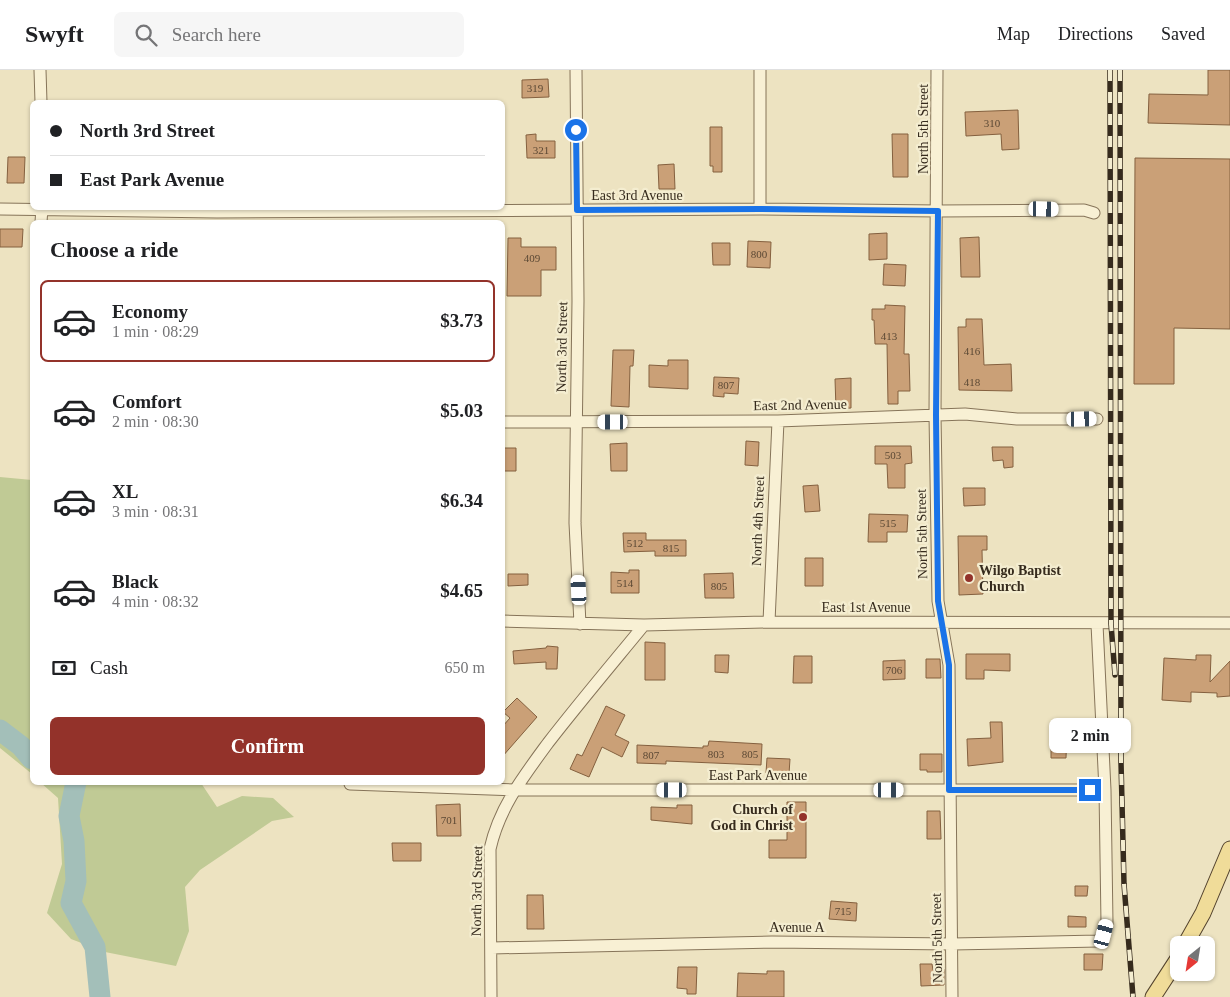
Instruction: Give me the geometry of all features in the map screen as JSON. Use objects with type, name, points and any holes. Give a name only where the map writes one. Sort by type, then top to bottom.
[{"type":"main road","points":[[1190,936],[1203,913],[1230,849]]},
{"type":"main road","points":[[1154,997],[1170,971]]},
{"type":"street","points":[[40,70],[41,100]]},
{"type":"street","name":"North 3rd Street","points":[[576,70],[575,523],[580,624]]},
{"type":"street","points":[[760,70],[760,209]]},
{"type":"street","name":"North 5th Street","points":[[938,70],[936,415],[938,601],[949,665],[952,997]]},
{"type":"street","name":"East 3rd Avenue","points":[[0,210],[42,214],[396,217],[577,210],[760,209],[938,211],[1034,209],[1094,212]]},
{"type":"street","name":"East 2nd Avenue","points":[[505,422],[778,421],[965,414],[1017,419],[1098,419]]},
{"type":"street","name":"North 4th Street","points":[[769,622],[778,421]]},
{"type":"street","name":"East 1st Avenue","points":[[505,621],[644,625],[769,622],[1230,623]]},
{"type":"street","points":[[1097,624],[1105,790]]},
{"type":"street","name":"North 3rd Street","points":[[491,997],[490,849],[494,830],[514,790],[564,722],[644,625]]},
{"type":"street","name":"East Park Avenue","points":[[377,785],[514,790],[1105,790]]},
{"type":"street","name":"Avenue A","points":[[492,948],[772,942],[1084,943],[1102,938],[1107,923],[1105,790]]},
{"type":"green space","points":[[0,477],[30,480],[30,772],[0,748]]},
{"type":"green space","points":[[43,785],[202,785],[217,807],[242,796],[273,798],[294,817],[272,821],[200,870],[185,887],[189,931],[176,966],[105,952],[71,939],[47,913],[62,864],[58,798]]},
{"type":"building","points":[[1208,70],[1230,70],[1230,125],[1148,123],[1149,94],[1208,95]]},
{"type":"building","points":[[548,79],[549,97],[522,98],[522,80]]},
{"type":"building","points":[[1018,110],[1019,149],[1002,150],[1001,134],[966,136],[965,112]]},
{"type":"building","points":[[710,127],[722,127],[722,172],[713,172],[713,166],[710,166]]},
{"type":"building","points":[[536,134],[536,141],[555,141],[555,158],[527,158],[526,135]]},
{"type":"building","points":[[892,134],[908,134],[908,177],[893,177]]},
{"type":"building","points":[[8,157],[25,157],[24,183],[7,183]]},
{"type":"building","points":[[1135,158],[1230,159],[1230,329],[1174,328],[1174,384],[1134,384]]},
{"type":"building","points":[[674,164],[675,189],[659,189],[658,165]]},
{"type":"building","points":[[0,229],[23,229],[22,247],[0,247]]},
{"type":"building","points":[[887,233],[887,259],[869,260],[869,234]]},
{"type":"building","points":[[979,237],[980,277],[961,277],[960,238]]},
{"type":"building","points":[[508,238],[521,238],[521,247],[556,247],[556,270],[541,270],[541,296],[507,296]]},
{"type":"building","points":[[748,241],[771,242],[770,268],[747,267]]},
{"type":"building","points":[[712,243],[730,243],[730,265],[713,265]]},
{"type":"building","points":[[884,264],[906,265],[905,286],[883,285]]},
{"type":"building","points":[[885,305],[905,306],[904,354],[909,354],[910,391],[898,391],[898,404],[888,404],[887,344],[875,344],[872,309],[885,309]]},
{"type":"building","points":[[966,319],[982,319],[984,365],[1011,364],[1012,391],[959,390],[958,327],[966,327]]},
{"type":"building","points":[[613,350],[634,350],[633,366],[630,366],[629,407],[611,406]]},
{"type":"building","points":[[668,360],[688,360],[688,389],[649,387],[649,365],[668,366]]},
{"type":"building","points":[[714,377],[739,378],[738,394],[724,393],[724,397],[713,396]]},
{"type":"building","points":[[851,378],[851,408],[836,409],[835,379]]},
{"type":"building","points":[[746,441],[759,442],[758,466],[745,465]]},
{"type":"building","points":[[627,443],[627,471],[611,471],[610,444]]},
{"type":"building","points":[[875,446],[911,446],[912,463],[905,464],[905,488],[888,488],[887,464],[875,464]]},
{"type":"building","points":[[992,447],[1013,447],[1013,467],[1004,468],[1003,460],[993,461]]},
{"type":"building","points":[[505,448],[516,448],[516,471],[505,471]]},
{"type":"building","points":[[818,485],[820,511],[805,512],[803,486]]},
{"type":"building","points":[[963,488],[985,488],[985,505],[964,506]]},
{"type":"building","points":[[869,514],[908,515],[907,532],[887,532],[887,542],[868,542]]},
{"type":"building","points":[[623,533],[646,533],[646,540],[686,540],[686,556],[655,556],[655,551],[624,552]]},
{"type":"building","points":[[958,536],[987,536],[987,550],[982,550],[983,594],[959,595]]},
{"type":"building","points":[[805,558],[823,558],[823,586],[805,586]]},
{"type":"building","points":[[629,570],[639,570],[639,593],[611,593],[611,572],[629,573]]},
{"type":"building","points":[[733,573],[734,598],[705,598],[704,574]]},
{"type":"building","points":[[508,574],[528,574],[528,585],[508,586]]},
{"type":"building","points":[[645,642],[665,643],[665,680],[645,680]]},
{"type":"building","points":[[547,646],[558,647],[557,669],[546,669],[546,662],[514,664],[513,651],[546,648]]},
{"type":"building","points":[[966,654],[1010,654],[1010,671],[984,670],[984,679],[966,679]]},
{"type":"building","points":[[715,655],[729,655],[728,673],[715,672]]},
{"type":"building","points":[[1196,655],[1211,655],[1210,682],[1230,661],[1230,696],[1217,697],[1217,693],[1191,692],[1191,702],[1162,700],[1164,658],[1196,660]]},
{"type":"building","points":[[794,656],[812,656],[812,683],[793,683]]},
{"type":"building","points":[[926,659],[940,659],[941,678],[926,678]]},
{"type":"building","points":[[905,660],[905,679],[883,680],[883,661]]},
{"type":"building","points":[[517,698],[537,717],[505,754],[505,724],[510,718],[505,714],[505,710]]},
{"type":"building","points":[[606,706],[625,715],[615,735],[629,742],[622,757],[602,747],[589,777],[570,769],[577,754],[582,756]]},
{"type":"building","points":[[990,722],[1002,722],[1003,762],[968,766],[967,739],[991,738]]},
{"type":"building","points":[[1051,730],[1067,730],[1066,758],[1051,758]]},
{"type":"building","points":[[709,741],[762,744],[761,765],[666,761],[666,764],[637,763],[637,745],[703,748],[703,746],[708,746]]},
{"type":"building","points":[[920,754],[942,754],[942,772],[920,770]]},
{"type":"building","points":[[767,758],[790,759],[789,774],[766,773]]},
{"type":"building","points":[[787,802],[806,802],[806,858],[769,858],[769,840],[787,840]]},
{"type":"building","points":[[460,804],[461,836],[437,836],[436,805]]},
{"type":"building","points":[[677,805],[692,805],[692,824],[651,820],[651,807],[677,808]]},
{"type":"building","points":[[927,811],[940,811],[941,839],[927,839]]},
{"type":"building","points":[[392,843],[421,843],[421,861],[393,861]]},
{"type":"building","points":[[1075,886],[1088,886],[1087,896],[1075,896]]},
{"type":"building","points":[[527,895],[543,895],[544,929],[527,929]]},
{"type":"building","points":[[831,901],[857,903],[856,921],[829,919]]},
{"type":"building","points":[[1068,916],[1086,917],[1086,927],[1068,927]]},
{"type":"building","points":[[1084,954],[1103,954],[1102,970],[1084,970]]},
{"type":"building","points":[[920,964],[932,964],[933,970],[944,969],[944,985],[921,986]]},
{"type":"building","points":[[678,967],[697,967],[696,994],[687,994],[687,989],[677,988]]},
{"type":"building","points":[[767,971],[784,971],[784,997],[737,997],[738,973],[767,974]]},
{"type":"waterway","points":[[0,730],[21,746],[30,757]]},
{"type":"waterway","points":[[75,785],[69,816],[74,841],[76,881],[71,903],[95,947],[100,997]]},
{"type":"railway","points":[[1110,70],[1111,624],[1115,675]]},
{"type":"railway","points":[[1120,70],[1121,762],[1124,884],[1133,997]]},
{"type":"place","name":"Wilgo Baptist Church","points":[[969,578]]},
{"type":"place","name":"Church of God in Christ","points":[[803,817]]},
{"type":"route","points":[[576,130],[577,210],[760,209],[938,211],[936,415],[938,601],[949,665],[949,790],[1090,790]]}]
